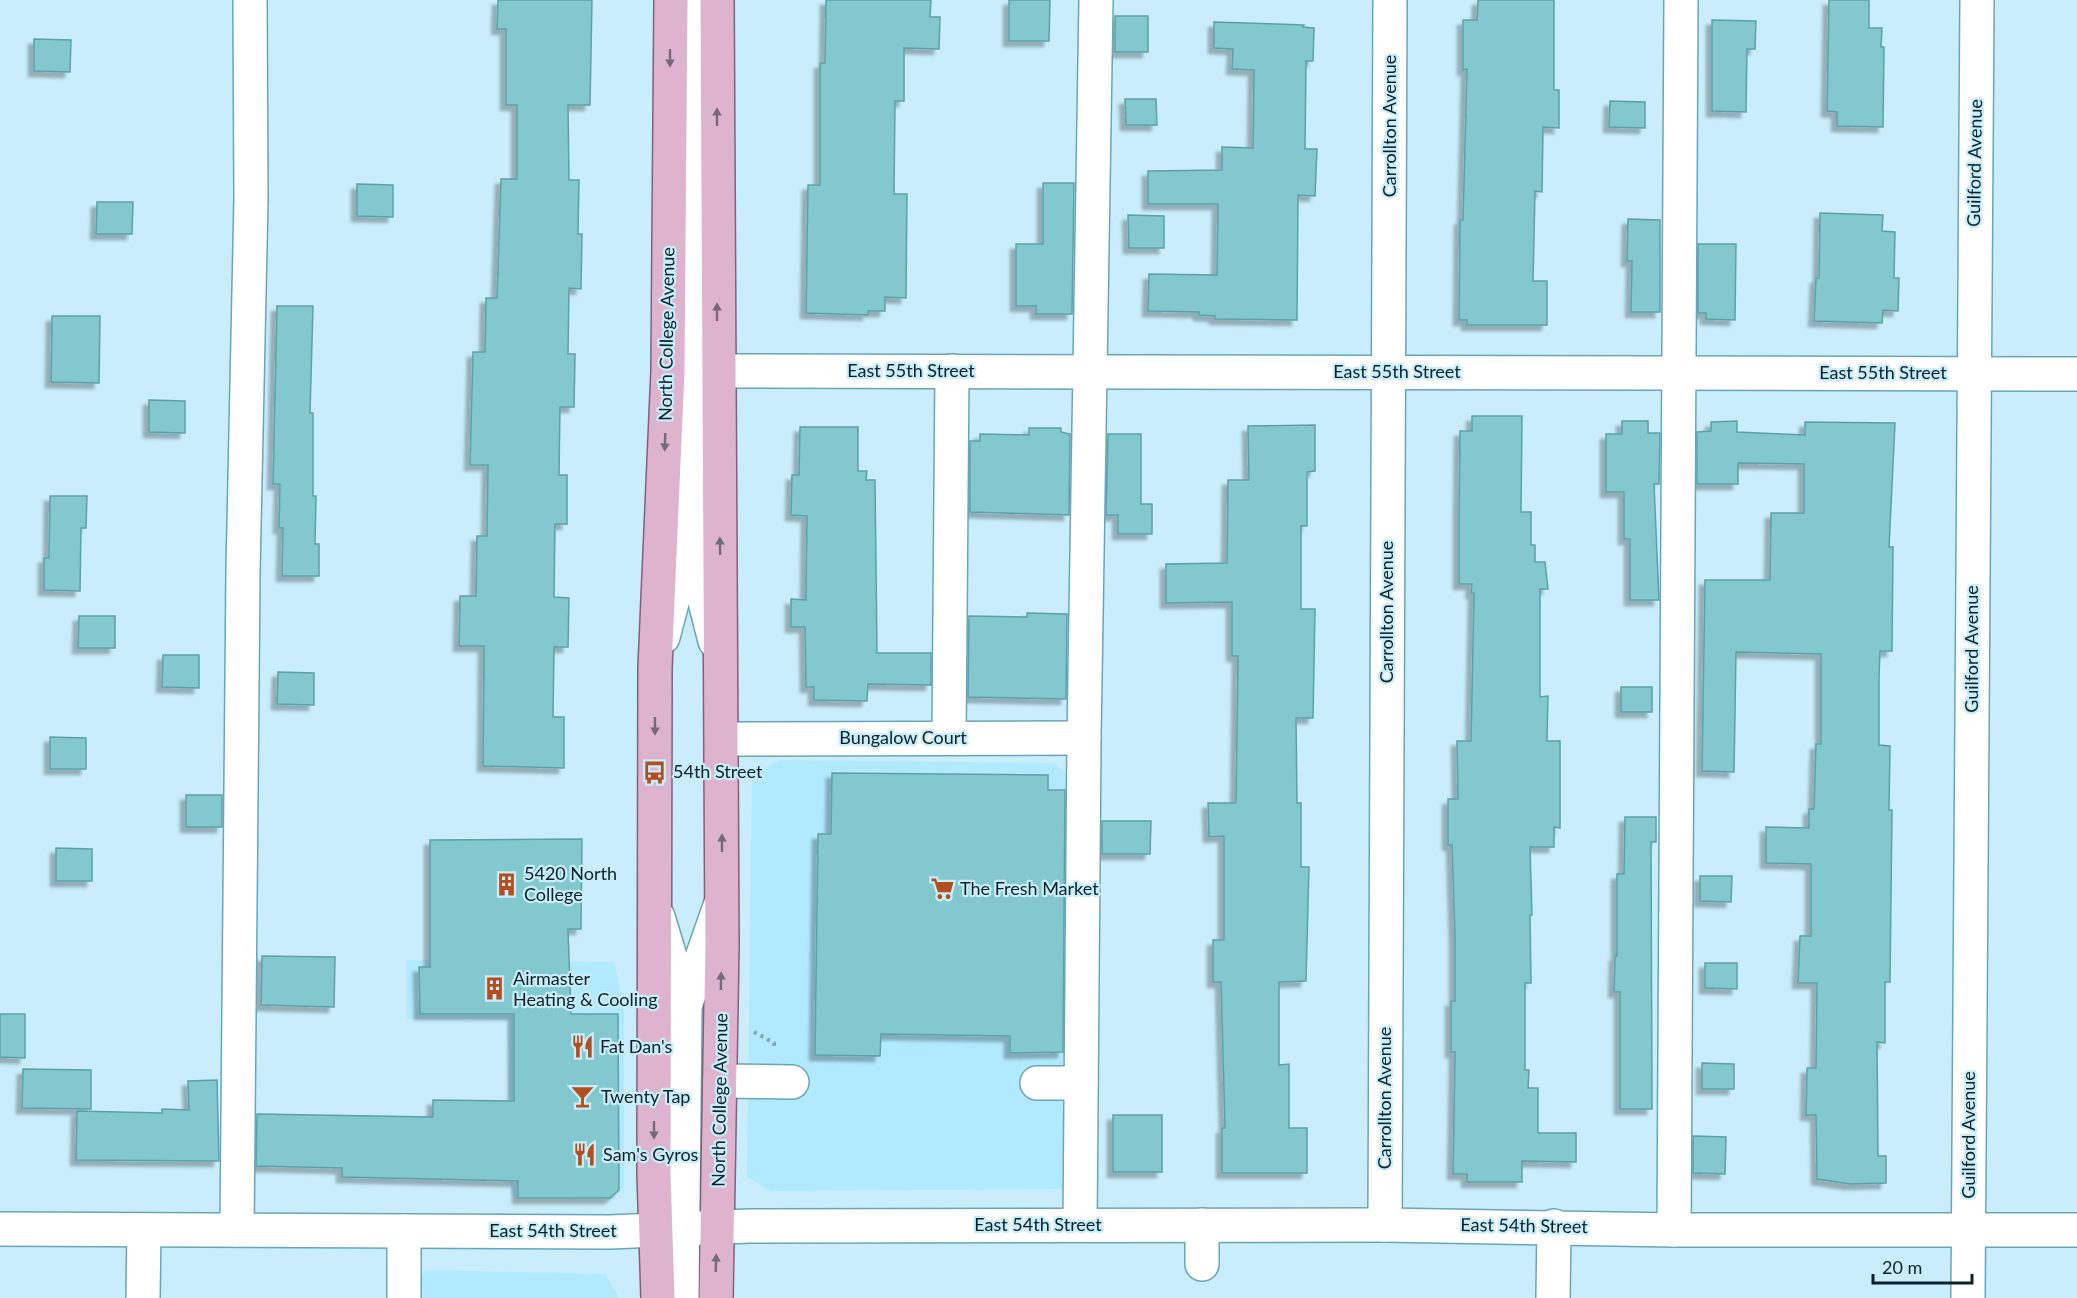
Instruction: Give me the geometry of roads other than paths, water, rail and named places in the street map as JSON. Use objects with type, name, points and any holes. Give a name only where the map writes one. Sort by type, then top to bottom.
[{"type":"main road","name":"North College Avenue","points":[[658,1298],[669,1229],[654,902],[655,668],[668,371],[671,0]]},
{"type":"main road","name":"North College Avenue","points":[[716,1298],[722,902],[722,668],[717,370],[717,0]]},
{"type":"street","points":[[237,1230],[243,560],[251,198],[250,0]]},
{"type":"street","name":"North College Avenue","points":[[655,668],[689,538],[692,0]]},
{"type":"street","points":[[1080,1225],[1084,738],[1092,372],[1096,0]]},
{"type":"street","name":"Carrollton Avenue","points":[[1385,1224],[1390,0]]},
{"type":"street","points":[[1674,1230],[1681,0]]},
{"type":"street","name":"Guilford Avenue","points":[[1968,1298],[1977,0]]},
{"type":"street","name":"East 55th Street","points":[[717,370],[2077,374]]},
{"type":"street","points":[[949,738],[952,371]]},
{"type":"street","name":"North College Avenue","points":[[689,538],[722,668]]},
{"type":"street","name":"Bungalow Court","points":[[722,739],[1084,738]]},
{"type":"street","name":"North College Avenue","points":[[654,902],[685,1006]]},
{"type":"street","name":"North College Avenue","points":[[682,1298],[669,1229],[685,1006],[722,902]]},
{"type":"street","points":[[720,1081],[792,1082]]},
{"type":"street","points":[[1037,1083],[1082,1083]]},
{"type":"street","name":"East 54th Street","points":[[0,1229],[404,1231],[1385,1224],[1674,1230],[2077,1230]]},
{"type":"street","points":[[1202,1225],[1202,1264]]},
{"type":"street","points":[[1553,1298],[1554,1226]]},
{"type":"street","points":[[143,1298],[144,1230]]},
{"type":"street","points":[[404,1231],[404,1298]]},
{"type":"place","name":"54th Street","points":[[655,772]]},
{"type":"place","name":"5420 North College","points":[[506,884]]},
{"type":"place","name":"The Fresh Market","points":[[942,889]]},
{"type":"place","name":"Airmaster Heating & Cooling","points":[[495,989]]},
{"type":"place","name":"Fat Dan's","points":[[582,1047]]},
{"type":"place","name":"Twenty Tap","points":[[583,1097]]},
{"type":"place","name":"Sam's Gyros","points":[[585,1155]]}]
